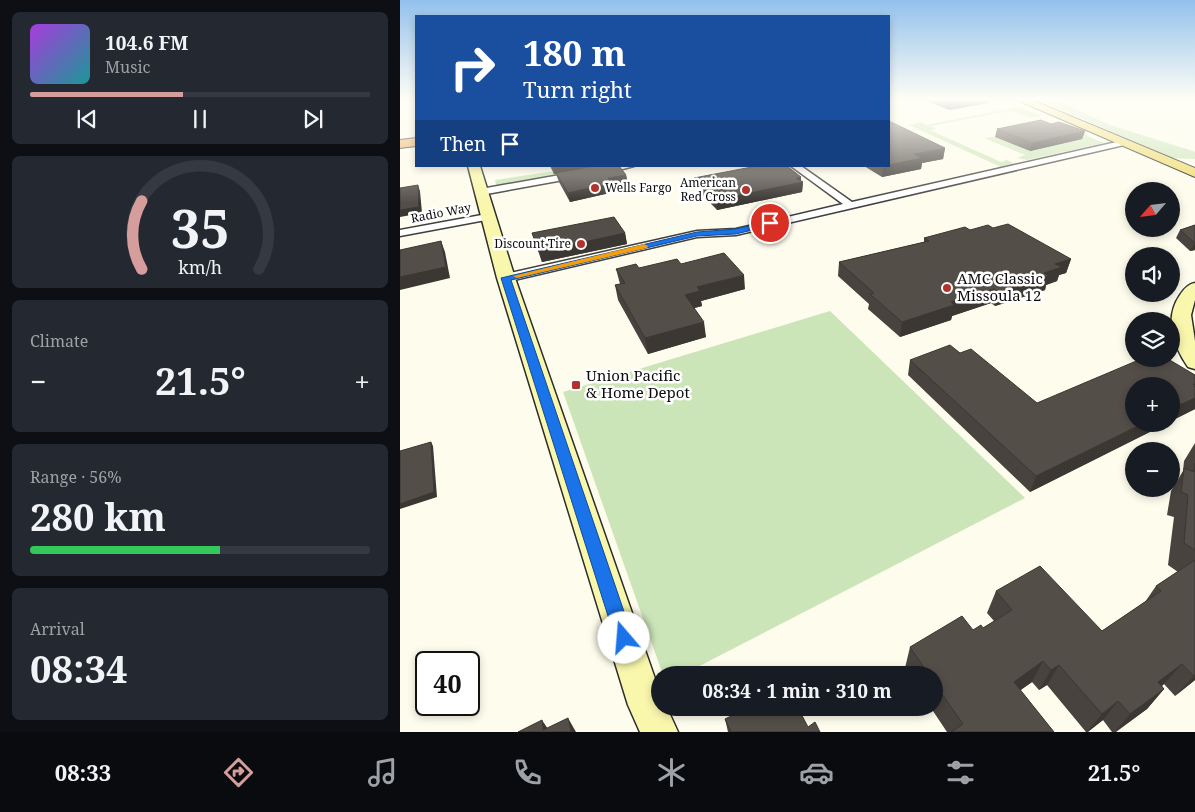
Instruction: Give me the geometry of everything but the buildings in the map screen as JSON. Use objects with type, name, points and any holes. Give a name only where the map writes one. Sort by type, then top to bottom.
[{"type":"highway","points":[[400,139],[415,136]]},
{"type":"highway","points":[[400,144],[415,142]]},
{"type":"main road","points":[[1103,134],[1195,173]]},
{"type":"street","points":[[506,278],[697,234],[736,232],[1121,142]]},
{"type":"street","points":[[474,167],[487,217],[506,278],[652,723]]},
{"type":"street","points":[[481,192],[624,167]]},
{"type":"street","points":[[796,167],[850,205]]},
{"type":"street","name":"Radio Way","points":[[400,233],[487,217]]},
{"type":"street","points":[[1195,288],[1186,296],[1181,318],[1184,345],[1195,362]]},
{"type":"green space","points":[[929,134],[939,134],[1001,162],[1007,160],[1015,164],[1001,167]]},
{"type":"green space","points":[[1035,134],[1083,134],[1104,143],[1027,160],[1017,158],[1025,155],[984,138],[995,137],[1030,151]]},
{"type":"green space","points":[[1117,134],[1139,134],[1195,152],[1195,159],[1170,158]]},
{"type":"green space","points":[[582,167],[609,167],[502,186],[496,185],[495,180]]},
{"type":"green space","points":[[830,311],[1025,498],[699,666],[660,666],[563,392]]},
{"type":"slow traffic","points":[[517,276],[644,246]]},
{"type":"place","name":"Wells Fargo","points":[[595,188]]},
{"type":"place","name":"American Red Cross","points":[[746,190]]},
{"type":"place","name":"Discount Tire","points":[[581,244]]},
{"type":"place","name":"AMC Classic Missoula 12","points":[[947,288]]},
{"type":"place","name":"Union Pacific & Home Depot","points":[[576,385]]},
{"type":"route","points":[[624,638],[506,278],[697,234],[736,232],[770,223]]}]
